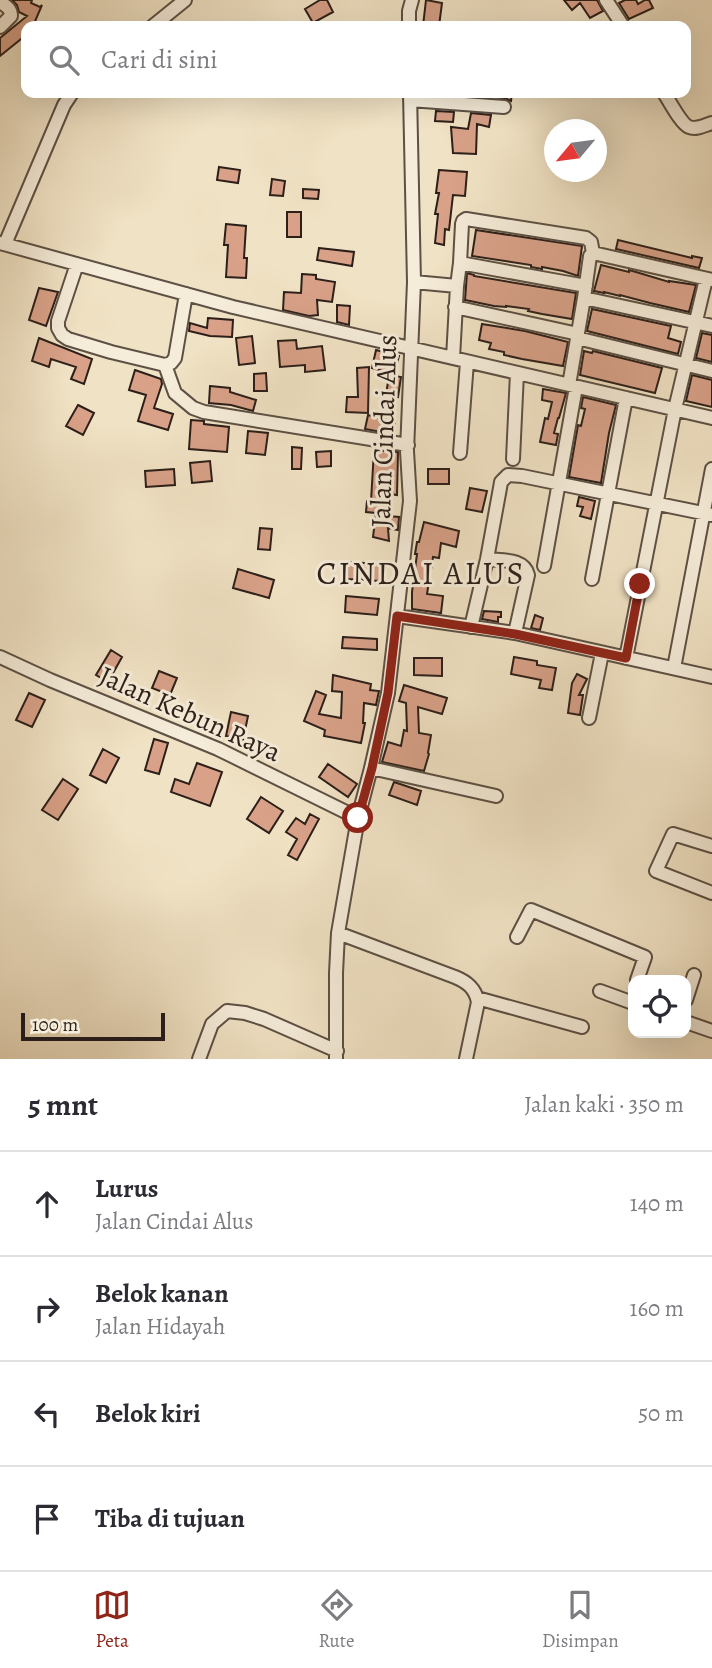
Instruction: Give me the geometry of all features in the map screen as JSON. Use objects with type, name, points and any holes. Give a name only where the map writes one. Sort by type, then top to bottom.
[{"type":"street","points":[[159,21],[185,0]]},
{"type":"street","points":[[409,21],[412,0]]},
{"type":"street","points":[[606,0],[620,21]]},
{"type":"street","points":[[0,2],[9,8],[11,16],[0,27]]},
{"type":"street","points":[[69,98],[3,244],[233,307],[712,418]]},
{"type":"street","name":"Jalan Cindai Alus","points":[[336,1055],[338,933],[358,818],[388,693],[410,501],[408,445],[414,282],[410,98]]},
{"type":"street","points":[[427,98],[504,107]]},
{"type":"street","points":[[667,98],[689,128],[712,123]]},
{"type":"street","points":[[453,358],[463,221],[467,219],[586,238],[590,242],[593,253],[590,256],[577,336],[558,484],[544,566]]},
{"type":"street","points":[[593,253],[709,279],[675,410],[626,658]]},
{"type":"street","points":[[460,263],[585,292],[712,326]]},
{"type":"street","points":[[77,264],[58,320],[58,328],[68,339],[111,352],[165,365],[171,363],[175,358],[186,295]]},
{"type":"street","points":[[414,282],[457,285]]},
{"type":"street","points":[[455,307],[712,371]]},
{"type":"street","points":[[460,453],[467,362]]},
{"type":"street","points":[[165,365],[175,393],[193,408],[204,412],[408,445]]},
{"type":"street","points":[[513,459],[517,373]]},
{"type":"street","points":[[592,579],[626,398]]},
{"type":"street","points":[[674,668],[708,514],[712,468]]},
{"type":"street","points":[[471,627],[500,488],[505,477],[512,474],[708,514]]},
{"type":"street","points":[[487,559],[517,563],[526,567],[528,575],[515,634]]},
{"type":"street","points":[[397,616],[515,634],[712,677]]},
{"type":"street","points":[[589,718],[602,653]]},
{"type":"street","name":"Jalan Kebun Raya","points":[[0,657],[218,749],[358,818]]},
{"type":"street","points":[[372,768],[496,796]]},
{"type":"street","points":[[712,846],[673,834],[656,871],[712,893]]},
{"type":"street","points":[[517,937],[531,910],[645,957],[638,975]]},
{"type":"street","points":[[338,933],[471,985],[477,998],[466,1059]]},
{"type":"street","points":[[691,984],[694,975]]},
{"type":"street","points":[[600,991],[628,997]]},
{"type":"street","points":[[477,998],[582,1027]]},
{"type":"street","points":[[199,1059],[212,1024],[227,1011],[264,1019],[336,1055]]},
{"type":"street","points":[[691,1024],[712,1031]]},
{"type":"building","points":[[12,0],[32,0],[31,3],[40,7],[42,5],[35,21],[21,21],[21,39],[0,56],[0,38],[27,16],[19,12]]},
{"type":"building","points":[[320,0],[327,0],[333,12],[312,21],[305,9]]},
{"type":"building","points":[[426,0],[442,3],[440,21],[424,21]]},
{"type":"building","points":[[564,0],[597,0],[603,11],[590,18],[580,3],[572,10]]},
{"type":"building","points":[[636,0],[638,4],[649,0],[653,8],[629,19],[619,3]]},
{"type":"building","points":[[436,111],[454,112],[453,122],[435,121]]},
{"type":"building","points":[[471,113],[491,115],[489,127],[477,124],[476,154],[453,153],[451,127],[468,129]]},
{"type":"building","points":[[219,167],[240,170],[238,183],[217,180]]},
{"type":"building","points":[[439,170],[467,172],[465,196],[453,195],[449,230],[445,229],[444,245],[435,243]]},
{"type":"building","points":[[272,179],[285,181],[283,196],[270,195]]},
{"type":"building","points":[[303,189],[319,190],[318,199],[303,198]]},
{"type":"building","points":[[287,212],[301,212],[301,237],[287,237]]},
{"type":"building","points":[[226,224],[246,226],[246,278],[226,277]]},
{"type":"building","points":[[476,230],[582,246],[578,276],[542,267],[472,256]]},
{"type":"building","points":[[618,240],[702,258],[699,268],[616,249]]},
{"type":"building","points":[[319,248],[354,252],[352,266],[317,260]]},
{"type":"building","points":[[601,265],[669,282],[696,285],[689,312],[594,291]]},
{"type":"building","points":[[467,273],[576,293],[572,319],[528,311],[529,309],[465,300]]},
{"type":"building","points":[[302,274],[316,275],[316,279],[335,282],[332,302],[317,300],[318,315],[309,316],[283,310],[284,292],[301,293]]},
{"type":"building","points":[[39,288],[58,292],[46,326],[29,320]]},
{"type":"building","points":[[337,305],[350,306],[349,325],[337,322]]},
{"type":"building","points":[[592,309],[671,326],[668,338],[681,342],[678,354],[587,331]]},
{"type":"building","points":[[208,318],[233,320],[232,337],[189,331],[190,323],[207,328]]},
{"type":"building","points":[[482,324],[568,342],[563,366],[504,355],[504,352],[489,349],[491,343],[479,340]]},
{"type":"building","points":[[702,333],[712,335],[712,362],[696,358]]},
{"type":"building","points":[[252,336],[255,363],[239,365],[236,338]]},
{"type":"building","points":[[39,338],[92,359],[84,384],[71,379],[76,367],[51,359],[49,367],[32,361]]},
{"type":"building","points":[[296,340],[297,349],[322,346],[325,370],[305,372],[305,365],[280,367],[278,341]]},
{"type":"building","points":[[376,350],[399,356],[394,374],[372,368]]},
{"type":"building","points":[[584,351],[662,368],[655,393],[580,375]]},
{"type":"building","points":[[369,367],[368,413],[346,412],[347,397],[358,397],[357,368]]},
{"type":"building","points":[[135,370],[161,379],[162,384],[154,408],[173,414],[168,430],[138,421],[146,395],[129,390]]},
{"type":"building","points":[[266,373],[267,391],[254,391],[254,374]]},
{"type":"building","points":[[389,375],[401,377],[398,397],[386,395]]},
{"type":"building","points":[[692,375],[712,380],[712,407],[686,401]]},
{"type":"building","points":[[210,386],[230,388],[230,392],[256,400],[253,411],[209,403]]},
{"type":"building","points":[[543,389],[566,393],[554,433],[558,434],[556,445],[540,442],[545,418],[548,419],[552,402],[542,400]]},
{"type":"building","points":[[583,397],[616,405],[601,483],[569,477],[578,425],[581,426],[585,409],[581,408]]},
{"type":"building","points":[[78,405],[94,413],[83,435],[66,426]]},
{"type":"building","points":[[368,415],[395,422],[392,434],[365,429]]},
{"type":"building","points":[[191,420],[229,427],[227,452],[189,449]]},
{"type":"building","points":[[248,431],[268,433],[265,455],[246,453]]},
{"type":"building","points":[[292,447],[302,448],[301,469],[292,469]]},
{"type":"building","points":[[374,450],[398,452],[397,495],[389,494],[388,516],[399,517],[398,530],[388,528],[389,541],[373,537],[376,513],[366,512],[367,501],[371,501]]},
{"type":"building","points":[[331,451],[331,466],[317,467],[316,452]]},
{"type":"building","points":[[210,461],[212,481],[192,483],[190,463]]},
{"type":"building","points":[[174,469],[175,485],[146,487],[145,471]]},
{"type":"building","points":[[428,469],[449,469],[449,484],[428,484]]},
{"type":"building","points":[[470,488],[487,491],[482,512],[466,509]]},
{"type":"building","points":[[579,497],[595,501],[591,519],[580,516],[583,507],[577,506]]},
{"type":"building","points":[[424,522],[459,531],[456,547],[441,543],[439,558],[433,557],[427,594],[443,596],[441,613],[412,609],[415,554]]},
{"type":"building","points":[[260,528],[272,529],[270,550],[258,549]]},
{"type":"building","points":[[348,562],[381,564],[380,581],[347,579]]},
{"type":"building","points":[[238,569],[274,580],[269,598],[233,588]]},
{"type":"building","points":[[346,596],[379,599],[377,615],[345,612]]},
{"type":"building","points":[[484,611],[501,612],[501,617],[498,617],[498,622],[482,619]]},
{"type":"building","points":[[535,615],[543,618],[540,630],[531,628]]},
{"type":"building","points":[[343,637],[377,639],[377,650],[342,648]]},
{"type":"building","points":[[111,650],[122,657],[108,682],[96,675]]},
{"type":"building","points":[[514,657],[556,668],[552,690],[539,688],[541,680],[511,674]]},
{"type":"building","points":[[414,658],[442,658],[442,676],[414,675]]},
{"type":"building","points":[[159,671],[177,678],[170,695],[152,688]]},
{"type":"building","points":[[577,674],[587,679],[579,695],[583,695],[580,715],[568,713],[572,683]]},
{"type":"building","points":[[333,675],[371,684],[370,690],[379,691],[376,705],[364,703],[365,723],[361,743],[324,736],[325,730],[304,721],[316,691],[326,695],[319,714],[341,718],[342,692],[332,691]]},
{"type":"building","points":[[404,685],[447,698],[442,714],[418,707],[419,733],[431,735],[424,771],[382,762],[388,742],[401,746],[404,730],[407,731],[406,703],[399,701]]},
{"type":"building","points":[[29,693],[45,700],[32,727],[16,720]]},
{"type":"building","points":[[231,712],[248,716],[243,740],[226,736]]},
{"type":"building","points":[[154,739],[168,743],[159,774],[145,770]]},
{"type":"building","points":[[103,749],[119,758],[106,783],[90,775]]},
{"type":"building","points":[[197,763],[222,772],[210,806],[171,792],[175,779],[189,784]]},
{"type":"building","points":[[328,764],[357,784],[348,797],[319,777]]},
{"type":"building","points":[[63,779],[78,789],[58,820],[42,810]]},
{"type":"building","points":[[394,782],[421,791],[417,805],[389,795]]},
{"type":"building","points":[[261,797],[283,811],[269,833],[247,819]]},
{"type":"building","points":[[310,814],[319,819],[297,860],[288,855],[297,839],[286,832],[296,818],[305,824]]},
{"type":"district","name":"CINDAI ALUS","points":[[421,573]]},
{"type":"route","points":[[358,818],[388,693],[397,616],[515,634],[626,658],[640,584]]}]
